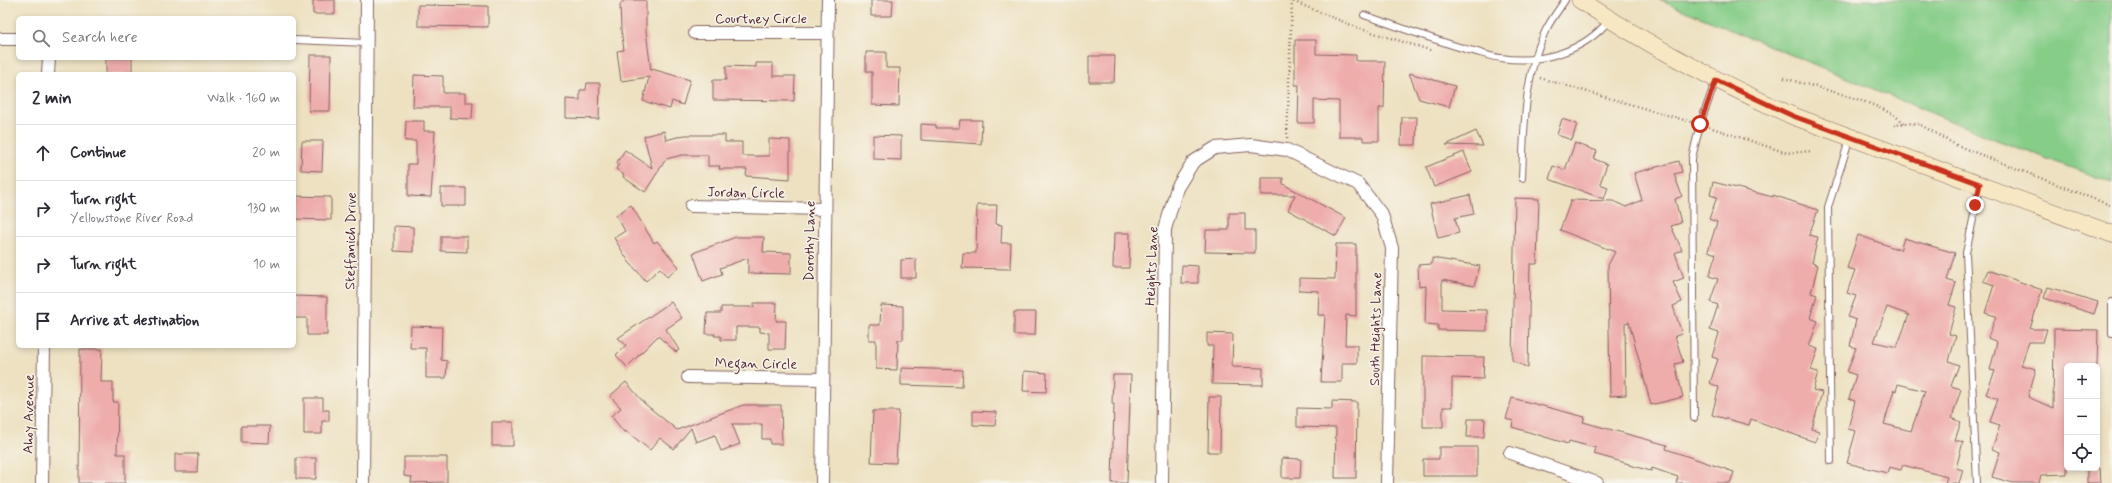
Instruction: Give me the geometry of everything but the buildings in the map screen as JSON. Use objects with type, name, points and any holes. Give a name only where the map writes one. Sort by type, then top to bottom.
[{"type":"street","name":"Steffanich Drive","points":[[363,483],[367,0]]},
{"type":"street","name":"Dorothy Lane","points":[[822,483],[828,0]]},
{"type":"street","points":[[1580,0],[1663,51],[1716,80],[1793,116],[2112,234]]},
{"type":"street","name":"Courtney Circle","points":[[695,33],[827,33]]},
{"type":"street","points":[[0,39],[16,39]]},
{"type":"street","points":[[48,72],[49,60]]},
{"type":"street","name":"Heights Lane","points":[[1162,483],[1165,229],[1177,188],[1193,162],[1215,148],[1251,145],[1287,150],[1358,184]]},
{"type":"street","name":"South Heights Lane","points":[[1358,184],[1382,215],[1392,248],[1387,483]]},
{"type":"street","name":"Jordan Circle","points":[[691,206],[825,209]]},
{"type":"street","name":"Ahoy Avenue","points":[[42,483],[44,348]]},
{"type":"street","name":"Megan Circle","points":[[688,378],[823,380]]},
{"type":"street","points":[[1510,453],[1573,479],[1597,483]]},
{"type":"lane","points":[[1522,178],[1525,114],[1536,59],[1544,34],[1565,0]]},
{"type":"lane","points":[[1364,15],[1456,46],[1501,58],[1536,59],[1576,48],[1604,27],[1610,19]]},
{"type":"lane","points":[[296,40],[367,43]]},
{"type":"lane","points":[[1694,418],[1692,158],[1700,124],[1716,80]]},
{"type":"lane","points":[[1831,461],[1828,207],[1850,138]]},
{"type":"lane","points":[[1977,483],[1966,253],[1980,184]]},
{"type":"lane","points":[[2112,302],[2112,333]]},
{"type":"path","points":[[1287,150],[1292,0]]},
{"type":"path","points":[[1784,78],[1880,107],[1897,116],[1904,123]]},
{"type":"path","points":[[1894,126],[1904,123],[1919,124],[1956,145],[2112,206]]},
{"type":"path","points":[[1700,124],[1787,153],[1812,151]]},
{"type":"green space","points":[[1659,0],[2112,0],[2112,183],[1994,139]]},
{"type":"route","points":[[1700,124],[1716,80],[1751,98],[1793,116],[1980,184],[1975,205]]}]
